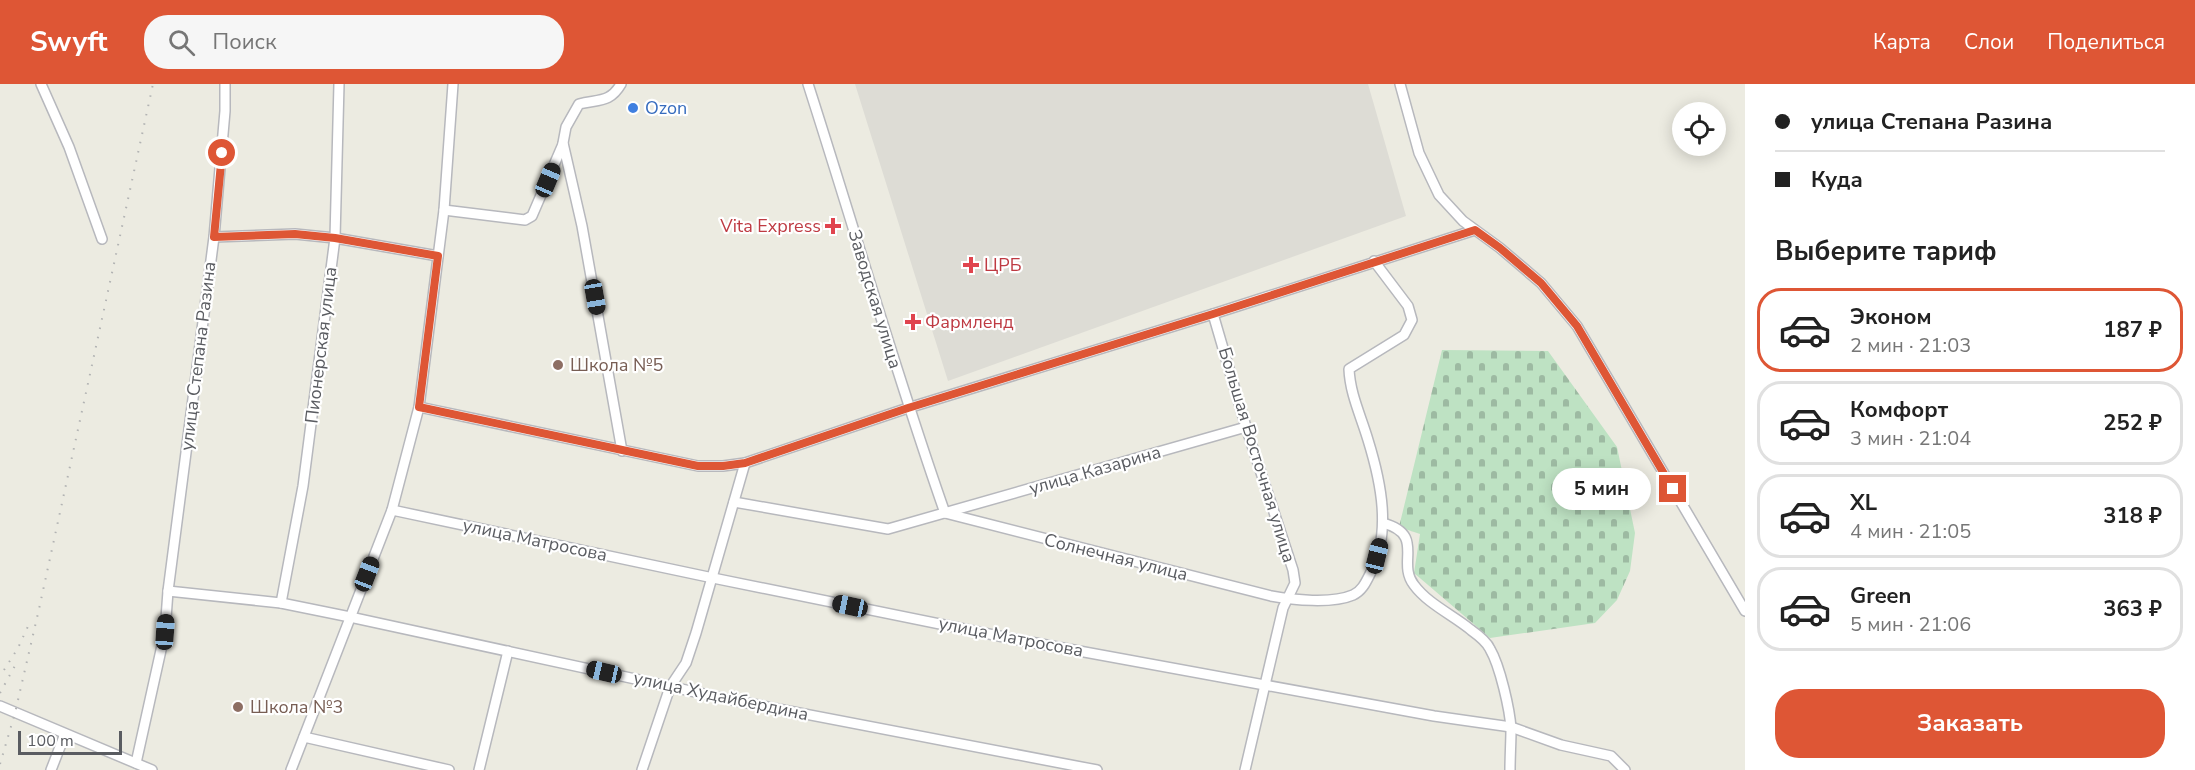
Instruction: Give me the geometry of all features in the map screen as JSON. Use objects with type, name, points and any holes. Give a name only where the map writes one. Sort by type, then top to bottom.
[{"type":"street","points":[[41,84],[69,147],[102,238]]},
{"type":"street","name":"улица Степана Разина","points":[[136,764],[165,632],[168,591],[214,237],[225,111],[225,84]]},
{"type":"street","name":"Пионерская улица","points":[[280,603],[303,486],[335,238],[339,84]]},
{"type":"street","points":[[291,770],[392,510],[419,407],[444,210],[453,84]]},
{"type":"street","points":[[444,210],[525,220],[532,216],[563,143],[566,127],[579,104],[610,98],[615,95],[621,84]]},
{"type":"street","name":"Заводская улица","points":[[808,84],[908,408],[945,513]]},
{"type":"street","points":[[1400,84],[1419,153],[1439,195],[1463,221],[1500,248],[1541,283],[1577,326],[1745,611]]},
{"type":"street","points":[[563,143],[582,226],[622,451]]},
{"type":"street","points":[[419,407],[698,466],[745,463],[908,408],[1475,230]]},
{"type":"street","points":[[214,237],[295,234],[335,238],[438,256]]},
{"type":"street","points":[[1374,261],[1408,306],[1412,320],[1404,335],[1349,369],[1350,384],[1369,442],[1382,501],[1383,523],[1396,527],[1406,538],[1409,550],[1407,570],[1412,583],[1423,595],[1474,631],[1490,648],[1502,683],[1511,727],[1510,770]]},
{"type":"street","name":"Большая Восточная улица","points":[[1213,314],[1246,427],[1293,570],[1294,583],[1282,608],[1245,770]]},
{"type":"street","name":"улица Казарина","points":[[734,502],[888,529],[1246,427]]},
{"type":"street","points":[[642,770],[670,687],[686,663],[713,578],[745,463]]},
{"type":"street","name":"улица Матросова","points":[[392,510],[1019,640],[1434,716],[1511,727],[1561,745],[1611,756],[1625,770]]},
{"type":"street","name":"Солнечная улица","points":[[945,513],[1287,599],[1329,600],[1354,595],[1365,585],[1374,567],[1383,532],[1383,523]]},
{"type":"street","name":"улица Худайбердина","points":[[168,591],[280,603],[350,616],[670,687],[1097,770]]},
{"type":"street","points":[[479,770],[507,651]]},
{"type":"street","points":[[0,706],[152,770]]},
{"type":"street","points":[[51,770],[65,734]]},
{"type":"street","points":[[304,738],[449,770]]},
{"type":"shaded area","points":[[855,84],[1368,84],[1406,216],[948,381]]},
{"type":"green space","points":[[1442,350],[1548,351],[1617,447],[1635,533],[1630,571],[1617,600],[1595,623],[1490,638],[1414,573],[1420,534],[1399,527]]},
{"type":"railway","points":[[0,764],[15,713],[39,609],[153,84]]},
{"type":"railway","points":[[4,670],[18,648],[30,622]]},
{"type":"railway","points":[[0,693],[17,662]]},
{"type":"place","name":"Ozon","points":[[633,108]]},
{"type":"place","name":"Vita Express","points":[[833,226]]},
{"type":"place","name":"ЦРБ","points":[[971,265]]},
{"type":"place","name":"Фармленд","points":[[913,322]]},
{"type":"place","name":"Школа №5","points":[[558,365]]},
{"type":"place","name":"Школа №3","points":[[238,707]]},
{"type":"route","points":[[222,153],[214,237],[295,234],[335,238],[438,256],[419,407],[698,466],[745,463],[908,408],[1475,230],[1541,283],[1577,326],[1673,489]]}]
